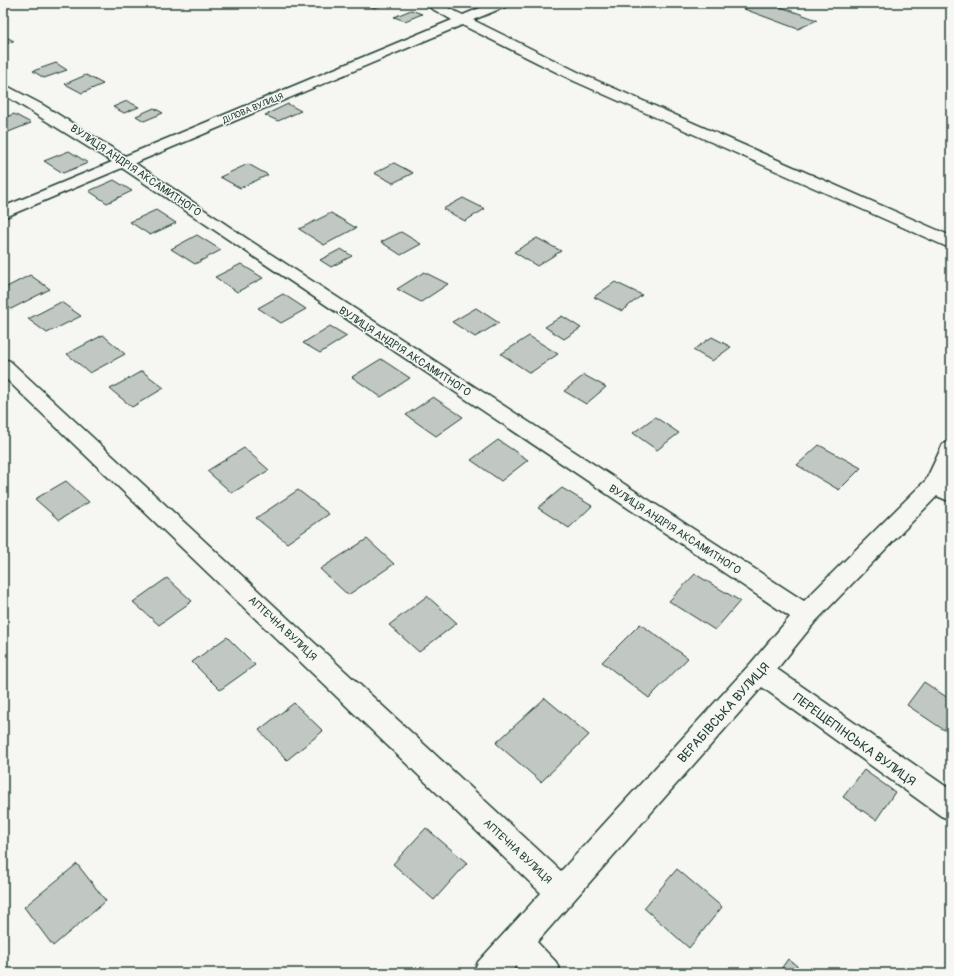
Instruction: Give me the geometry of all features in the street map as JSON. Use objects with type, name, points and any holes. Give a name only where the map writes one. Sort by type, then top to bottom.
[{"type":"street","points":[[428,3],[514,48],[578,78],[800,174],[951,242]]},
{"type":"street","name":"ДІЛОВА ВУЛИЦЯ","points":[[3,213],[503,3]]},
{"type":"street","name":"ВУЛИЦЯ АНДРІЯ АКСАМИТНОГО","points":[[3,88],[55,116],[125,162],[253,251],[806,615]]},
{"type":"street","name":"АПТЕЧНА ВУЛИЦЯ","points":[[3,365],[562,892]]},
{"type":"street","name":"ВЕРАБІВСЬКА ВУЛИЦЯ","points":[[489,973],[760,671],[806,615],[943,490],[951,449]]},
{"type":"street","name":"ПЕРЕЩЕПІНСЬКА ВУЛИЦЯ","points":[[760,671],[951,807]]},
{"type":"street","points":[[516,943],[545,973]]},
{"type":"building","points":[[388,3],[375,8],[364,4]]},
{"type":"building","points":[[757,3],[770,3],[817,20],[798,29],[744,9]]},
{"type":"building","points":[[411,10],[422,14],[405,21],[394,17]]},
{"type":"building","points":[[6,37],[14,41],[3,45],[3,38]]},
{"type":"building","points":[[56,63],[67,70],[44,78],[33,71]]},
{"type":"building","points":[[86,75],[103,84],[82,93],[65,84]]},
{"type":"building","points":[[127,101],[139,107],[124,113],[113,107]]},
{"type":"building","points":[[288,104],[301,111],[278,121],[265,115]]},
{"type":"building","points":[[154,108],[163,113],[144,121],[136,116]]},
{"type":"building","points":[[14,114],[31,123],[6,133],[3,131],[3,118]]},
{"type":"building","points":[[69,151],[88,163],[63,173],[44,161]]},
{"type":"building","points":[[394,163],[413,173],[393,183],[374,173]]},
{"type":"building","points":[[248,164],[268,175],[240,188],[220,177]]},
{"type":"building","points":[[114,180],[132,191],[107,203],[89,191]]},
{"type":"building","points":[[463,198],[485,209],[465,221],[443,209]]},
{"type":"building","points":[[156,210],[176,223],[150,235],[130,222]]},
{"type":"building","points":[[331,213],[356,228],[324,245],[299,229]]},
{"type":"building","points":[[401,232],[421,244],[401,255],[381,242]]},
{"type":"building","points":[[197,235],[221,250],[195,264],[171,249]]},
{"type":"building","points":[[537,238],[561,251],[537,266],[514,252]]},
{"type":"building","points":[[341,249],[352,256],[331,267],[320,260]]},
{"type":"building","points":[[241,264],[263,278],[237,292],[215,277]]},
{"type":"building","points":[[424,272],[448,284],[421,302],[397,289]]},
{"type":"building","points":[[30,275],[50,289],[11,309],[3,302],[3,289]]},
{"type":"building","points":[[615,282],[642,295],[622,311],[594,297]]},
{"type":"building","points":[[283,294],[306,309],[281,323],[258,308]]},
{"type":"building","points":[[61,302],[81,316],[47,333],[28,319]]},
{"type":"building","points":[[476,308],[499,323],[475,337],[452,322]]},
{"type":"building","points":[[562,316],[581,328],[564,339],[545,327]]},
{"type":"building","points":[[330,326],[347,336],[320,353],[303,343]]},
{"type":"building","points":[[103,335],[125,354],[90,373],[67,354]]},
{"type":"building","points":[[529,336],[558,354],[530,373],[501,354]]},
{"type":"building","points":[[712,337],[731,347],[712,361],[693,350]]},
{"type":"building","points":[[381,359],[410,378],[381,397],[352,377]]},
{"type":"building","points":[[142,371],[164,388],[132,407],[110,389]]},
{"type":"building","points":[[584,375],[606,387],[586,404],[564,391]]},
{"type":"building","points":[[433,397],[463,417],[436,436],[406,415]]},
{"type":"building","points":[[655,417],[679,433],[657,450],[633,433]]},
{"type":"building","points":[[498,440],[528,460],[501,481],[471,460]]},
{"type":"building","points":[[819,445],[861,468],[839,490],[797,465]]},
{"type":"building","points":[[244,448],[269,470],[232,493],[207,471]]},
{"type":"building","points":[[66,481],[89,502],[59,520],[35,499]]},
{"type":"building","points":[[562,488],[592,506],[569,528],[538,508]]},
{"type":"building","points":[[298,490],[329,514],[287,543],[256,518]]},
{"type":"building","points":[[367,539],[394,564],[348,595],[320,569]]},
{"type":"building","points":[[695,574],[740,601],[715,630],[669,601]]},
{"type":"building","points":[[167,578],[192,601],[159,625],[133,602]]},
{"type":"building","points":[[427,596],[457,623],[419,652],[389,625]]},
{"type":"building","points":[[640,624],[688,658],[649,698],[602,662]]},
{"type":"building","points":[[227,637],[255,665],[220,690],[192,662]]},
{"type":"building","points":[[924,682],[951,700],[951,720],[944,730],[907,705]]},
{"type":"building","points":[[545,698],[589,735],[541,782],[496,743]]},
{"type":"building","points":[[294,703],[323,731],[287,760],[259,730]]},
{"type":"building","points":[[864,770],[895,792],[876,820],[843,797]]},
{"type":"building","points":[[426,828],[467,863],[434,900],[393,864]]},
{"type":"building","points":[[77,864],[106,901],[53,946],[24,907]]},
{"type":"building","points":[[677,869],[722,907],[689,948],[644,908]]},
{"type":"building","points":[[788,959],[806,973],[778,973]]}]
